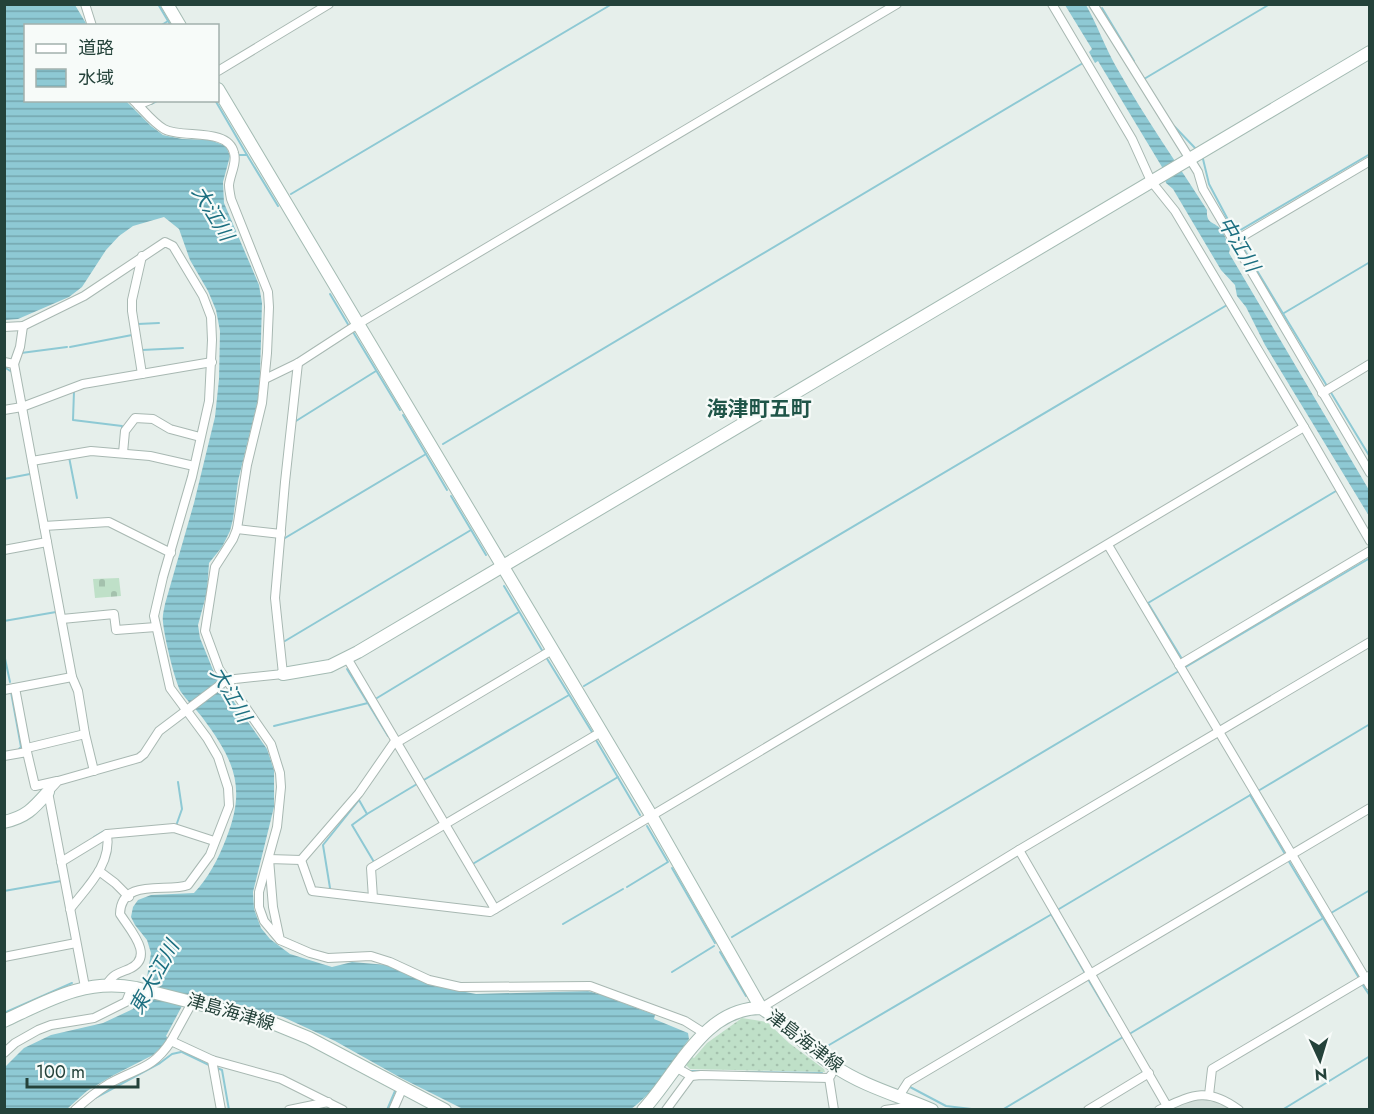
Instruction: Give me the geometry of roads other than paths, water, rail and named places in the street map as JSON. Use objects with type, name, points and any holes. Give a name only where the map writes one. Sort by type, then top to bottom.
[{"type":"street","points":[[85,4],[91,24]]},
{"type":"street","points":[[167,4],[179,24]]},
{"type":"street","points":[[219,69],[329,4]]},
{"type":"street","points":[[265,379],[298,363],[358,324],[897,4]]},
{"type":"street","points":[[1052,4],[1154,180],[1175,211],[1370,541]]},
{"type":"street","points":[[1097,6],[1190,158],[1198,172],[1203,189],[1233,242],[1370,473]]},
{"type":"street","points":[[15,688],[35,786],[139,758],[159,731],[225,681],[330,666],[347,658],[1370,52]]},
{"type":"street","points":[[219,91],[651,815],[761,1008],[1019,850],[1370,642]]},
{"type":"street","points":[[136,103],[162,128],[173,133],[215,136],[224,140],[233,150],[235,156],[229,186],[231,199],[268,292],[262,403],[247,465],[237,529],[215,567],[205,624],[205,631],[225,681],[271,744],[280,773],[281,788],[277,827],[259,892],[264,921],[280,940],[328,958],[371,956],[429,980],[460,987],[590,986],[685,1021],[704,1033]]},
{"type":"street","points":[[1233,242],[1370,161]]},
{"type":"street","points":[[4,327],[22,326],[84,297],[165,242],[173,246],[203,296],[211,317],[212,362],[209,400],[194,466],[156,605],[156,627],[166,680],[218,757],[228,788],[229,806],[210,855],[188,885],[170,888],[149,887],[136,891],[122,903],[120,914],[142,949],[141,959],[132,967],[112,975],[107,984]]},
{"type":"street","points":[[142,256],[132,300],[142,374]]},
{"type":"street","points":[[22,326],[20,347],[14,364],[72,677],[78,691],[94,771]]},
{"type":"street","points":[[4,362],[14,364]]},
{"type":"street","points":[[4,410],[22,407],[83,384],[212,362]]},
{"type":"street","points":[[284,674],[275,598],[298,363]]},
{"type":"street","points":[[1322,393],[1370,364]]},
{"type":"street","points":[[123,453],[125,431],[135,418],[153,419],[170,429],[200,437]]},
{"type":"street","points":[[301,860],[312,891],[490,912],[1304,427]]},
{"type":"street","points":[[32,461],[91,451],[167,459],[194,466]]},
{"type":"street","points":[[44,526],[109,522],[171,553]]},
{"type":"street","points":[[237,529],[281,534]]},
{"type":"street","points":[[4,550],[47,542]]},
{"type":"street","points":[[1108,545],[1368,980],[1212,1069],[1209,1095]]},
{"type":"street","points":[[1179,665],[1370,551]]},
{"type":"street","points":[[62,620],[114,614],[116,630],[156,627]]},
{"type":"street","points":[[301,860],[360,793],[396,742],[552,650]]},
{"type":"street","points":[[347,658],[495,909]]},
{"type":"street","points":[[4,690],[72,677]]},
{"type":"street","points":[[373,898],[371,868],[601,732]]},
{"type":"street","points":[[4,756],[85,734]]},
{"type":"street","points":[[4,822],[29,813],[58,781]]},
{"type":"street","points":[[48,792],[85,987]]},
{"type":"street","points":[[899,1096],[908,1082],[1370,808]]},
{"type":"street","points":[[61,862],[107,834],[174,828],[214,841]]},
{"type":"street","points":[[70,909],[99,871],[109,845],[107,834]]},
{"type":"street","points":[[1019,850],[1149,1073],[1163,1108],[1191,1095],[1209,1095],[1227,1101],[1239,1110]]},
{"type":"street","points":[[269,859],[301,860]]},
{"type":"street","points":[[269,859],[273,906],[280,940]]},
{"type":"street","points":[[99,871],[129,897]]},
{"type":"street","points":[[4,957],[76,943]]},
{"type":"street","name":"津島海津線","points":[[4,1021],[59,996],[85,987],[107,984],[191,1000],[270,1022],[309,1038],[445,1110]]},
{"type":"street","points":[[4,1053],[15,1043],[38,1030],[51,1025],[94,1018],[126,1002],[133,990]]},
{"type":"street","points":[[75,1110],[85,1100],[110,1083],[162,1056],[191,1000]]},
{"type":"street","name":"津島海津線","points":[[643,1110],[704,1033],[739,1011],[761,1008],[806,1046],[833,1073],[858,1079],[932,1110]]},
{"type":"street","points":[[171,1041],[212,1060],[281,1079],[343,1110]]},
{"type":"street","points":[[212,1060],[221,1110]]},
{"type":"street","points":[[676,1068],[691,1076],[833,1073],[834,1110]]},
{"type":"street","points":[[1088,1110],[1149,1073]]},
{"type":"street","points":[[666,1110],[691,1076]]},
{"type":"street","points":[[393,1110],[402,1087]]},
{"type":"street","points":[[289,1110],[329,1102]]},
{"type":"street","points":[[885,1110],[906,1107],[914,1102]]},
{"type":"water","points":[[5,5],[75,5],[86,24],[24,24],[24,102],[127,102],[163,135],[182,139],[210,140],[226,146],[230,156],[223,182],[224,203],[259,285],[262,303],[260,376],[258,400],[238,481],[233,519],[222,547],[209,563],[207,592],[198,625],[200,638],[215,675],[267,749],[274,770],[274,807],[253,892],[254,909],[261,928],[270,939],[290,954],[332,967],[352,962],[387,965],[434,986],[476,994],[588,991],[655,1015],[654,1019],[688,1033],[689,1039],[663,1077],[631,1109],[463,1109],[335,1041],[283,1017],[190,991],[166,1036],[170,1040],[164,1048],[87,1091],[67,1109],[5,1110],[5,1067],[24,1048],[51,1035],[103,1023],[133,1009],[147,977],[151,953],[147,940],[131,917],[133,907],[138,900],[151,895],[194,893],[213,868],[220,854],[236,804],[234,775],[229,761],[213,732],[179,687],[163,620],[165,604],[194,503],[215,417],[220,331],[216,310],[190,260],[179,229],[164,217],[133,226],[119,236],[106,250],[82,287],[69,297],[18,319],[5,320],[4,82],[6,69]]},
{"type":"water","points":[[1065,5],[1086,5],[1128,88],[1207,210],[1209,220],[1222,231],[1230,249],[1229,253],[1369,490],[1369,516],[1265,345],[1246,307],[1237,296],[1235,285],[1221,270],[1173,189],[1166,183],[1162,167],[1098,61],[1095,63],[1089,52],[1092,49]]},
{"type":"waterway","points":[[158,4],[170,24]]},
{"type":"waterway","points":[[291,194],[612,4]]},
{"type":"waterway","points":[[1144,79],[1270,4]]},
{"type":"waterway","points":[[1102,8],[1134,61]]},
{"type":"waterway","points":[[163,24],[168,21]]},
{"type":"waterway","points":[[443,444],[1083,63]]},
{"type":"waterway","points":[[151,104],[155,102]]},
{"type":"waterway","points":[[216,102],[247,155]]},
{"type":"waterway","points":[[1173,125],[1196,149]]},
{"type":"waterway","name":"中江川","points":[[1232,235],[1370,154]]},
{"type":"waterway","points":[[238,155],[247,155],[278,206]]},
{"type":"waterway","name":"中江川","points":[[1203,159],[1209,184],[1235,233]]},
{"type":"waterway","name":"中江川","points":[[1239,241],[1327,386]]},
{"type":"waterway","points":[[1284,313],[1370,262]]},
{"type":"waterway","points":[[330,294],[349,326]]},
{"type":"waterway","points":[[584,686],[1227,305]]},
{"type":"waterway","points":[[138,324],[159,323]]},
{"type":"waterway","points":[[353,332],[400,410]]},
{"type":"waterway","points":[[70,347],[132,335]]},
{"type":"waterway","points":[[21,355],[21,353],[67,347]]},
{"type":"waterway","points":[[142,350],[183,348]]},
{"type":"waterway","points":[[4,367],[12,372]]},
{"type":"waterway","points":[[296,421],[376,371]]},
{"type":"waterway","points":[[1330,391],[1370,457]]},
{"type":"waterway","points":[[73,392],[73,420],[122,426],[122,430]]},
{"type":"waterway","points":[[403,415],[447,490]]},
{"type":"waterway","points":[[285,538],[426,454]]},
{"type":"waterway","points":[[69,457],[77,498]]},
{"type":"waterway","points":[[4,479],[30,474]]},
{"type":"waterway","points":[[1182,659],[1148,603],[1336,491]]},
{"type":"waterway","points":[[451,496],[486,555]]},
{"type":"waterway","points":[[285,641],[471,530]]},
{"type":"waterway","points":[[1184,668],[1370,558]]},
{"type":"waterway","points":[[504,586],[543,652]]},
{"type":"waterway","points":[[4,621],[56,611]]},
{"type":"waterway","points":[[377,698],[519,612]]},
{"type":"waterway","points":[[4,654],[10,682]]},
{"type":"waterway","points":[[546,657],[592,732]]},
{"type":"waterway","points":[[347,669],[388,736]]},
{"type":"waterway","points":[[732,937],[1179,671]]},
{"type":"waterway","points":[[11,692],[21,747],[19,749]]},
{"type":"waterway","points":[[422,781],[569,695]]},
{"type":"waterway","points":[[274,726],[368,703]]},
{"type":"waterway","points":[[1258,791],[1370,724]]},
{"type":"waterway","points":[[596,740],[640,815]]},
{"type":"waterway","points":[[471,865],[618,777]]},
{"type":"waterway","points":[[176,826],[182,809],[178,782]]},
{"type":"waterway","points":[[374,862],[352,825],[417,784]]},
{"type":"waterway","points":[[1059,909],[1252,794]]},
{"type":"waterway","points":[[1250,795],[1285,854]]},
{"type":"waterway","points":[[330,888],[323,845],[359,800],[367,814]]},
{"type":"waterway","points":[[627,887],[668,862],[647,826]]},
{"type":"waterway","points":[[94,837],[104,831]]},
{"type":"waterway","points":[[1288,860],[1359,978]]},
{"type":"waterway","points":[[672,868],[715,943]]},
{"type":"waterway","points":[[4,891],[61,881]]},
{"type":"waterway","points":[[563,924],[623,889]]},
{"type":"waterway","points":[[1331,913],[1370,890]]},
{"type":"waterway","points":[[1051,914],[1085,973]]},
{"type":"waterway","points":[[824,1048],[1052,914]]},
{"type":"waterway","points":[[1131,1033],[1325,917]]},
{"type":"waterway","points":[[672,972],[714,946]]},
{"type":"waterway","points":[[720,952],[746,996]]},
{"type":"waterway","points":[[1088,979],[1110,1016]]},
{"type":"waterway","points":[[4,1013],[72,983]]},
{"type":"waterway","points":[[1362,984],[1370,996]]},
{"type":"waterway","points":[[1002,1110],[1123,1037]]},
{"type":"waterway","points":[[95,1098],[160,1063],[172,1054],[181,1052]]},
{"type":"waterway","points":[[182,1052],[209,1065]]},
{"type":"waterway","points":[[1282,1110],[1370,1056]]},
{"type":"waterway","points":[[217,1068],[222,1070],[229,1110]]},
{"type":"waterway","points":[[690,1071],[702,1071]]},
{"type":"waterway","points":[[735,1072],[822,1073]]},
{"type":"waterway","points":[[910,1087],[946,1106],[980,1110]]},
{"type":"waterway","points":[[387,1110],[395,1091]]},
{"type":"district","name":"海津町五町","points":[[759,409]]},
{"type":"water label","name":"大江川","points":[[213,213]]},
{"type":"water label","name":"大江川","points":[[231,694]]},
{"type":"water label","name":"東大江川","points":[[154,977]]}]
